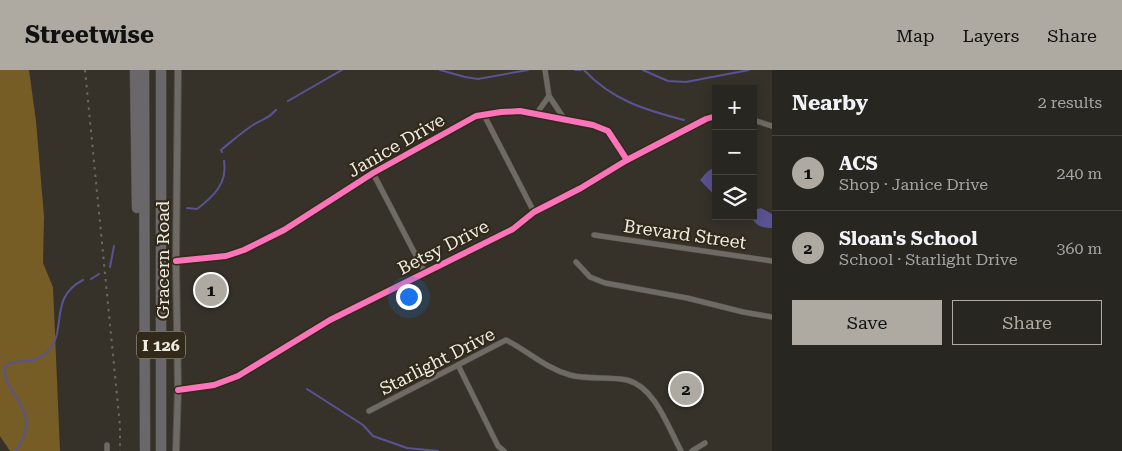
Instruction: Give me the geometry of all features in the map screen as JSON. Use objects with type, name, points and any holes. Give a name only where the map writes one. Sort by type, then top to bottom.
[{"type":"highway","points":[[135,70],[138,264],[145,376]]},
{"type":"highway","name":"I 126","points":[[144,70],[145,451]]},
{"type":"highway","name":"I 126","points":[[161,70],[161,451]]},
{"type":"street","name":"Gracern Road","points":[[176,451],[178,390],[176,261],[178,70]]},
{"type":"street","points":[[545,70],[549,96],[565,120]]},
{"type":"street","points":[[537,113],[549,96]]},
{"type":"street","name":"Janice Drive","points":[[176,261],[220,257],[244,250],[284,230],[373,173],[476,116],[520,111],[593,125],[608,131],[626,160]]},
{"type":"street","points":[[484,115],[534,212]]},
{"type":"street","name":"Betsy Drive","points":[[178,390],[214,385],[238,376],[330,320],[513,229],[534,212],[581,188],[626,160],[712,117]]},
{"type":"street","points":[[757,121],[772,126]]},
{"type":"street","points":[[373,173],[425,273]]},
{"type":"street","name":"Brevard Street","points":[[594,236],[772,261]]},
{"type":"street","points":[[576,262],[590,276],[605,283],[772,317]]},
{"type":"street","name":"Starlight Drive","points":[[369,411],[506,340],[544,364],[572,376],[627,380],[640,387],[653,397],[681,451]]},
{"type":"street","points":[[458,365],[498,446],[504,451]]},
{"type":"street","points":[[692,451],[706,443]]},
{"type":"shaded area","points":[[0,70],[29,70],[36,121],[44,216],[43,263],[53,287],[60,451],[10,451],[0,436]]},
{"type":"shaded area","points":[[712,169],[712,193],[700,180]]},
{"type":"shaded area","points":[[761,208],[772,214],[772,228],[759,226],[755,222],[754,220],[757,220],[757,209]]},
{"type":"waterway","points":[[288,101],[342,70]]},
{"type":"waterway","points":[[440,70],[478,79],[528,70]]},
{"type":"waterway","points":[[575,70],[581,70]]},
{"type":"waterway","points":[[584,70],[606,89],[618,96],[643,108],[684,120]]},
{"type":"waterway","points":[[643,70],[668,81],[686,82],[749,70]]},
{"type":"waterway","points":[[222,152],[221,150],[241,134],[276,110]]},
{"type":"waterway","points":[[187,208],[197,209],[209,200],[218,189],[224,176],[224,161]]},
{"type":"waterway","points":[[110,267],[114,246]]},
{"type":"waterway","points":[[91,279],[99,274]]},
{"type":"waterway","points":[[15,451],[24,437],[25,413],[5,376],[5,366],[10,363],[37,359],[48,351],[54,343],[57,334],[62,305],[66,296],[72,287],[83,280]]},
{"type":"waterway","points":[[307,389],[363,425],[373,436],[407,448],[438,451]]},
{"type":"railway","points":[[85,70],[120,426],[120,451]]},
{"type":"cycle path","points":[[176,261],[226,256],[244,250],[284,230],[373,173],[476,116],[520,111],[593,125],[608,131],[627,160]]},
{"type":"cycle path","points":[[178,390],[214,385],[238,376],[330,320],[513,229],[534,212],[581,188],[627,160],[712,117]]},
{"type":"place","name":"ACS","points":[[211,290]]},
{"type":"place","name":"Sloan's School","points":[[686,389]]}]
